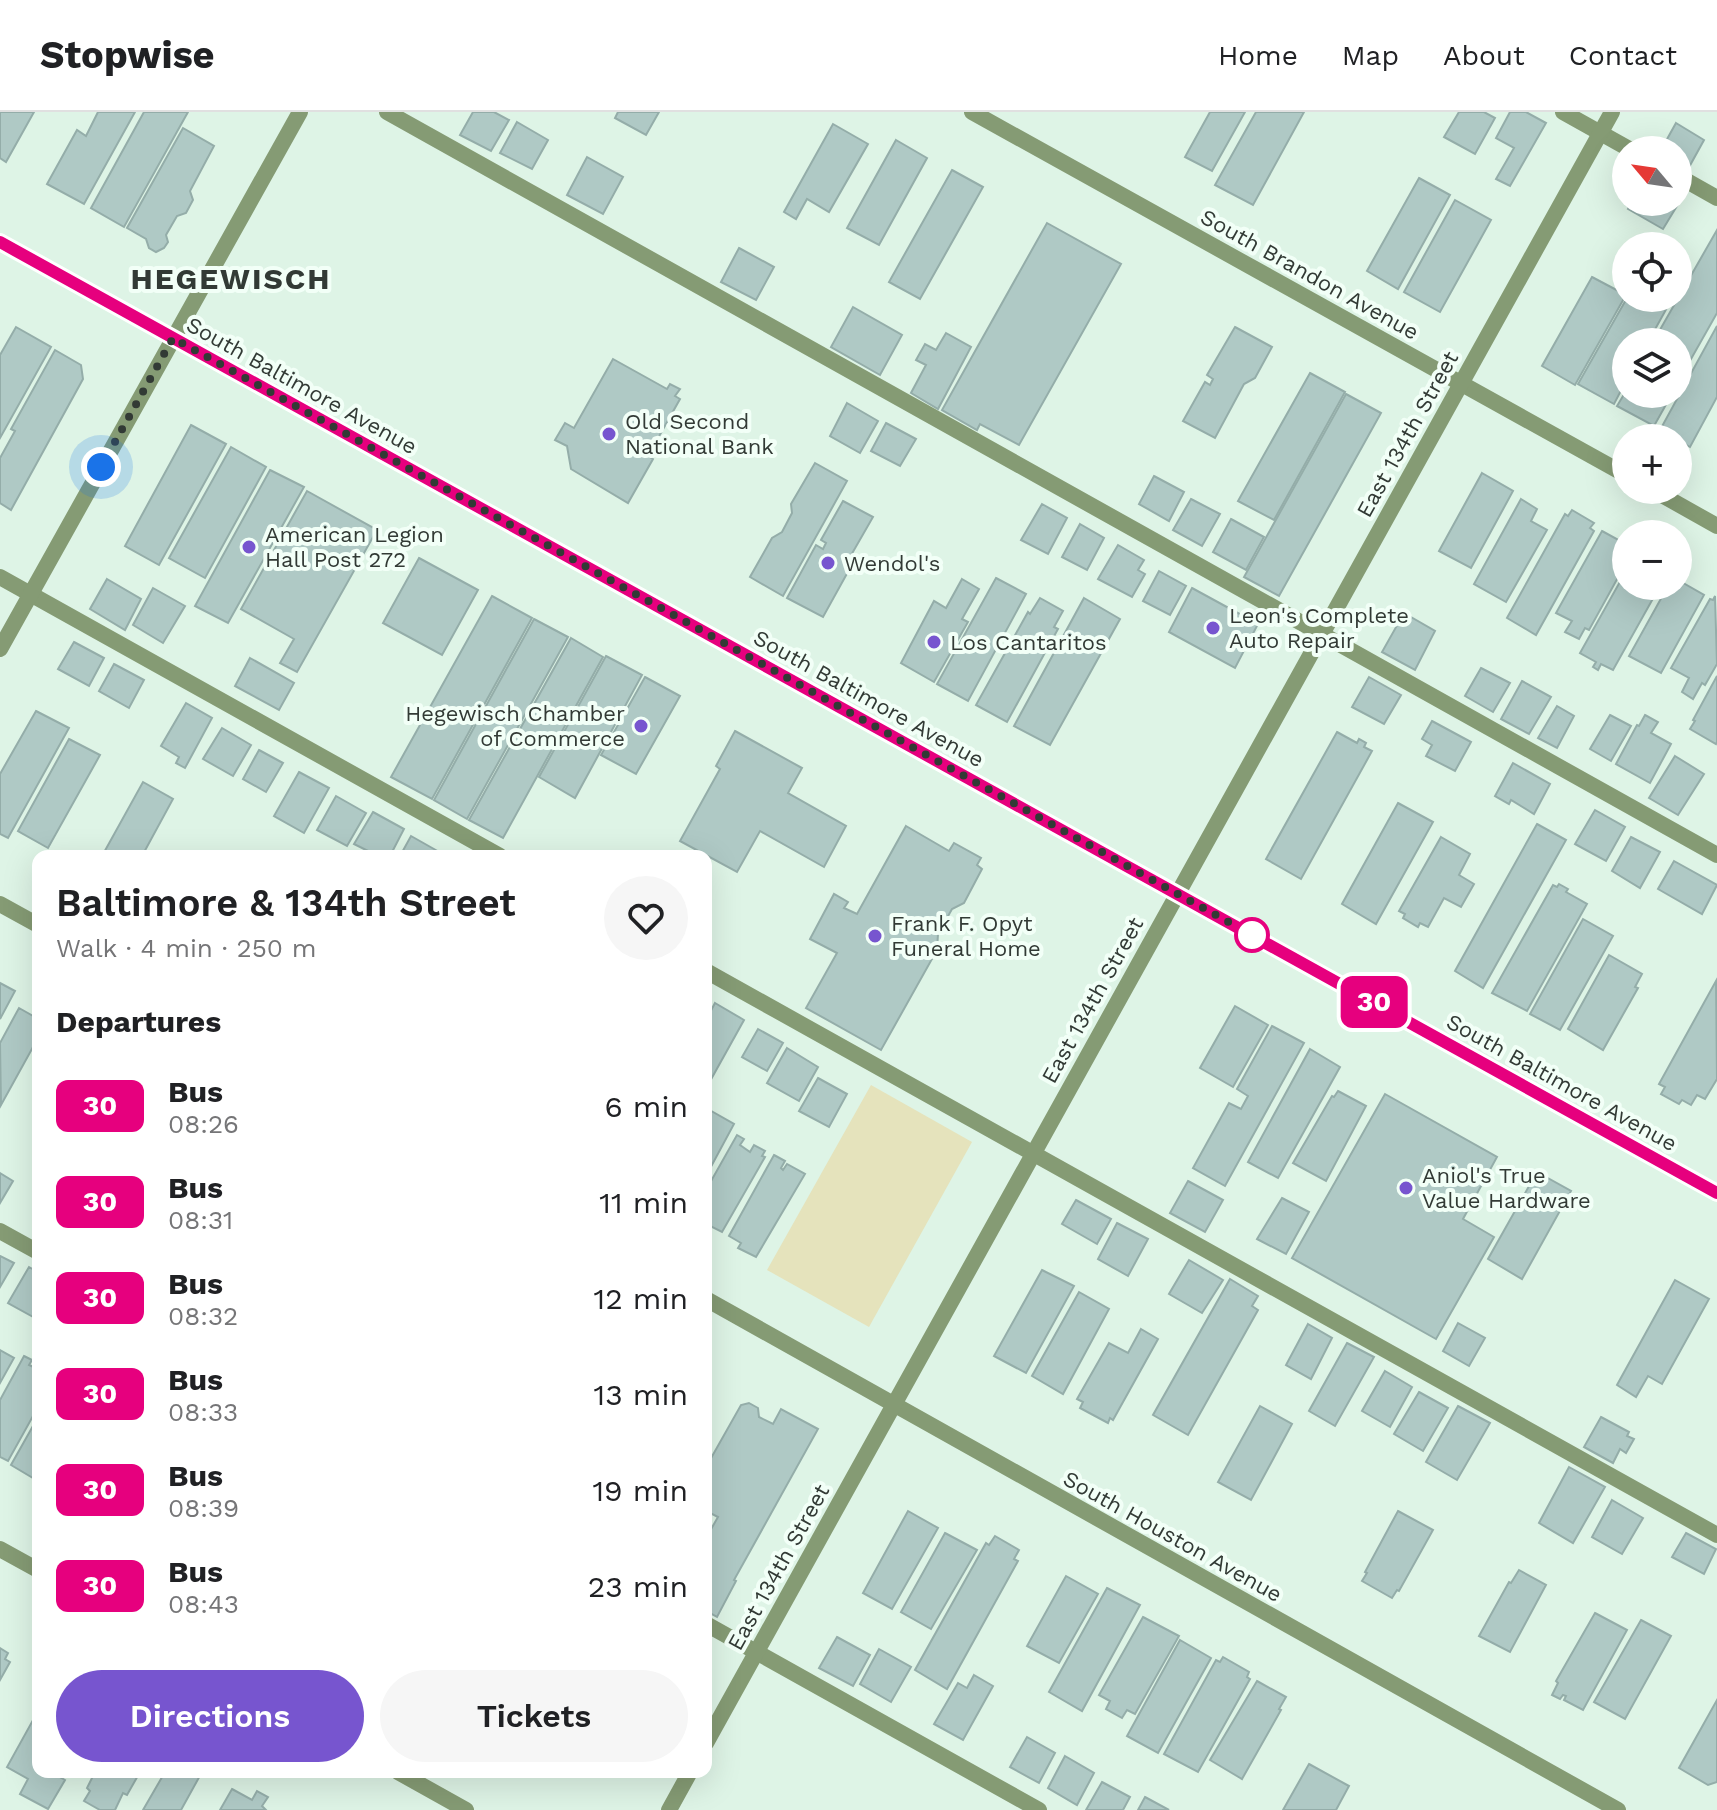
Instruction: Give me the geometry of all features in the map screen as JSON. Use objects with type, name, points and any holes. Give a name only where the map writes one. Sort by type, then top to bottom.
[{"type":"street","points":[[0,649],[300,112]]},
{"type":"street","points":[[387,112],[1717,855]]},
{"type":"street","name":"South Brandon Avenue","points":[[972,112],[1612,467]]},
{"type":"street","points":[[1563,112],[1612,140]]},
{"type":"street","name":"East 134th Street","points":[[712,1732],[1612,112]]},
{"type":"street","points":[[1692,184],[1717,198]]},
{"type":"street","name":"South Baltimore Avenue","points":[[0,242],[1717,1193]]},
{"type":"street","points":[[1678,504],[1717,526]]},
{"type":"street","points":[[0,577],[489,850]]},
{"type":"street","points":[[0,904],[32,922]]},
{"type":"street","points":[[712,974],[1717,1535]]},
{"type":"street","points":[[0,1231],[32,1249]]},
{"type":"street","name":"South Houston Avenue","points":[[712,1302],[1618,1810]]},
{"type":"street","points":[[0,1549],[32,1567]]},
{"type":"street","points":[[712,1627],[1039,1810]]},
{"type":"street","points":[[409,1778],[466,1810]]},
{"type":"street","points":[[669,1810],[687,1778]]},
{"type":"shaded area","points":[[871,1085],[972,1142],[869,1327],[767,1270]]},
{"type":"building","points":[[0,112],[34,112],[6,162],[0,158]]},
{"type":"building","points":[[98,112],[135,112],[84,204],[47,184],[77,130],[86,136]]},
{"type":"building","points":[[144,112],[188,112],[124,227],[91,208]]},
{"type":"building","points":[[473,112],[494,112],[509,120],[491,151],[460,135]]},
{"type":"building","points":[[618,112],[659,112],[646,135],[615,118]]},
{"type":"building","points":[[1210,112],[1245,112],[1212,171],[1185,157]]},
{"type":"building","points":[[1256,112],[1304,112],[1253,205],[1215,185]]},
{"type":"building","points":[[1459,112],[1484,112],[1495,118],[1475,154],[1444,137]]},
{"type":"building","points":[[1510,112],[1526,112],[1546,123],[1510,186],[1496,179],[1514,148],[1496,138]]},
{"type":"building","points":[[517,122],[548,140],[532,169],[500,153]]},
{"type":"building","points":[[1676,123],[1704,140],[1692,162],[1692,136],[1669,136]]},
{"type":"building","points":[[833,124],[868,144],[829,212],[807,199],[796,219],[784,212]]},
{"type":"building","points":[[183,128],[214,146],[190,191],[193,200],[186,213],[177,216],[166,235],[168,242],[156,252],[149,248],[146,239],[127,228]]},
{"type":"building","points":[[896,140],[927,158],[879,245],[847,228]]},
{"type":"building","points":[[587,157],[623,177],[603,214],[567,195]]},
{"type":"building","points":[[952,170],[983,187],[920,299],[889,282]]},
{"type":"building","points":[[1419,178],[1450,195],[1398,289],[1367,271]]},
{"type":"building","points":[[1455,200],[1491,220],[1440,312],[1404,292]]},
{"type":"building","points":[[1640,216],[1671,216],[1663,229]]},
{"type":"building","points":[[1047,223],[1121,264],[1019,445],[980,424],[977,430],[942,410]]},
{"type":"building","points":[[1717,230],[1717,313],[1692,357],[1692,328],[1661,328],[1670,312],[1692,312],[1692,274]]},
{"type":"building","points":[[739,248],[774,267],[756,300],[721,282]]},
{"type":"building","points":[[1592,277],[1612,288],[1612,312],[1616,312],[1575,385],[1542,366]]},
{"type":"building","points":[[853,307],[902,335],[880,375],[831,347]]},
{"type":"building","points":[[1619,312],[1665,312],[1656,328],[1612,328],[1612,403],[1578,384]]},
{"type":"building","points":[[1717,326],[1717,397],[1692,443],[1692,424],[1663,424],[1672,408],[1692,408],[1692,372]]},
{"type":"building","points":[[16,327],[51,347],[0,438],[0,355]]},
{"type":"building","points":[[1235,327],[1272,347],[1255,378],[1244,384],[1215,438],[1183,421],[1205,382],[1210,385],[1213,379],[1207,375]]},
{"type":"building","points":[[946,333],[971,347],[938,409],[911,393],[926,365],[916,360],[925,344],[936,350]]},
{"type":"building","points":[[55,350],[81,365],[83,379],[11,510],[0,503],[0,458],[15,431],[11,429]]},
{"type":"building","name":"Old Second National Bank","points":[[613,359],[667,389],[670,384],[680,389],[675,396],[680,399],[648,456],[653,459],[628,503],[571,469],[567,446],[555,440],[565,423],[574,428]]},
{"type":"building","points":[[1310,373],[1345,392],[1274,520],[1238,501]]},
{"type":"building","points":[[1346,394],[1381,413],[1279,596],[1244,577]]},
{"type":"building","points":[[847,403],[878,421],[860,453],[830,436]]},
{"type":"building","points":[[1621,408],[1664,408],[1655,424]]},
{"type":"building","points":[[886,423],[916,439],[900,466],[871,451]]},
{"type":"building","points":[[191,425],[226,444],[159,565],[125,546]]},
{"type":"building","points":[[231,447],[266,467],[205,578],[169,558]]},
{"type":"building","points":[[815,463],[847,481],[783,596],[750,577],[772,538],[782,532],[792,513],[791,504]]},
{"type":"building","name":"American Legion Hall Post 272","points":[[270,470],[304,487],[228,623],[195,606]]},
{"type":"building","points":[[1482,473],[1513,491],[1471,568],[1439,551]]},
{"type":"building","points":[[1154,476],[1184,492],[1169,521],[1139,504]]},
{"type":"building","points":[[307,491],[377,530],[297,672],[280,663],[294,639],[241,609]]},
{"type":"building","points":[[1191,499],[1220,514],[1202,546],[1173,530]]},
{"type":"building","points":[[1521,499],[1537,509],[1531,521],[1547,530],[1506,602],[1474,584]]},
{"type":"building","name":"Wendol's","points":[[843,501],[873,517],[850,557],[849,570],[823,617],[787,598],[816,545],[823,549],[826,543],[821,540]]},
{"type":"building","points":[[1042,504],[1067,518],[1048,554],[1021,540]]},
{"type":"building","points":[[1572,510],[1594,523],[1590,528],[1594,531],[1536,635],[1507,618],[1565,514],[1568,516]]},
{"type":"building","points":[[1231,519],[1264,537],[1246,570],[1213,552]]},
{"type":"building","points":[[1080,524],[1104,538],[1087,570],[1062,557]]},
{"type":"building","points":[[1602,531],[1612,536],[1612,588],[1589,630],[1585,628],[1579,639],[1565,632],[1572,621],[1556,613]]},
{"type":"building","points":[[1118,545],[1144,560],[1138,570],[1145,574],[1132,597],[1098,579]]},
{"type":"building","points":[[419,558],[478,590],[442,655],[383,623]]},
{"type":"building","points":[[1159,571],[1186,586],[1170,615],[1143,601]]},
{"type":"building","points":[[996,578],[1026,594],[968,701],[937,684]]},
{"type":"building","points":[[107,579],[141,599],[125,630],[90,609]]},
{"type":"building","name":"Los Cantaritos","points":[[962,579],[979,589],[962,619],[968,622],[934,682],[901,663],[934,601],[946,608]]},
{"type":"building","points":[[153,588],[185,606],[163,643],[133,625]]},
{"type":"building","name":"Leon's Complete Auto Repair","points":[[1192,588],[1258,624],[1235,668],[1169,632]]},
{"type":"building","points":[[1692,588],[1704,595],[1661,673],[1629,656],[1660,600],[1692,600]]},
{"type":"building","points":[[492,596],[532,618],[432,799],[391,777]]},
{"type":"building","points":[[1612,596],[1612,600],[1652,600],[1613,670],[1601,664],[1598,670],[1593,667],[1596,662],[1580,653]]},
{"type":"building","points":[[1715,596],[1717,664],[1693,699],[1682,692],[1689,678],[1671,668],[1710,599],[1713,600]]},
{"type":"building","points":[[1040,598],[1063,611],[1054,627],[1058,629],[1007,722],[976,705],[1028,612],[1030,614]]},
{"type":"building","points":[[1084,598],[1120,619],[1050,745],[1014,726]]},
{"type":"building","points":[[1404,613],[1435,631],[1415,670],[1382,652]]},
{"type":"building","points":[[534,619],[568,637],[467,819],[434,800]]},
{"type":"building","points":[[571,638],[603,657],[503,838],[469,820]]},
{"type":"building","points":[[74,642],[104,658],[89,686],[58,669]]},
{"type":"building","points":[[606,656],[642,675],[575,798],[539,777]]},
{"type":"building","points":[[250,658],[294,683],[279,710],[235,686]]},
{"type":"building","points":[[114,664],[144,680],[129,708],[99,691]]},
{"type":"building","points":[[1481,668],[1510,683],[1493,712],[1465,696]]},
{"type":"building","points":[[1717,676],[1717,742],[1716,744],[1690,729]]},
{"type":"building","name":"Hegewisch Chamber of Commerce","points":[[645,677],[680,696],[636,774],[601,755]]},
{"type":"building","points":[[1369,677],[1401,695],[1384,724],[1352,707]]},
{"type":"building","points":[[1522,681],[1551,697],[1529,734],[1501,719]]},
{"type":"building","points":[[186,703],[212,718],[185,768],[176,763],[179,757],[161,746]]},
{"type":"building","points":[[1557,706],[1574,716],[1557,748],[1538,738]]},
{"type":"building","points":[[36,711],[69,728],[8,838],[0,834],[0,774]]},
{"type":"building","points":[[1610,715],[1631,726],[1611,761],[1590,749]]},
{"type":"building","points":[[1645,715],[1658,722],[1651,733],[1671,744],[1650,783],[1616,764]]},
{"type":"building","points":[[1432,721],[1471,742],[1455,771],[1426,756],[1432,745],[1422,739]]},
{"type":"building","points":[[222,728],[251,745],[233,776],[203,759]]},
{"type":"building","points":[[735,731],[802,768],[788,793],[846,826],[824,867],[760,831],[737,872],[712,858],[712,850],[697,850],[680,841],[720,769],[716,766]]},
{"type":"building","points":[[1337,732],[1357,743],[1359,739],[1366,743],[1364,747],[1372,751],[1301,879],[1266,859]]},
{"type":"building","points":[[69,739],[100,755],[48,848],[18,831]]},
{"type":"building","points":[[259,750],[283,763],[266,792],[243,779]]},
{"type":"building","points":[[1675,756],[1704,774],[1678,815],[1649,798]]},
{"type":"building","points":[[1513,763],[1550,784],[1534,814],[1511,800],[1509,804],[1495,796]]},
{"type":"building","points":[[299,772],[329,788],[304,833],[274,816]]},
{"type":"building","points":[[143,782],[173,799],[145,850],[105,850]]},
{"type":"building","points":[[336,796],[366,813],[347,846],[317,830]]},
{"type":"building","points":[[1398,803],[1433,822],[1376,924],[1342,904]]},
{"type":"building","points":[[1595,810],[1625,827],[1606,861],[1575,844]]},
{"type":"building","points":[[373,812],[404,829],[393,850],[366,850],[354,844]]},
{"type":"building","points":[[1537,824],[1566,840],[1483,988],[1455,971]]},
{"type":"building","name":"Frank F. Opyt Funeral Home","points":[[906,826],[949,851],[954,843],[981,858],[977,865],[982,869],[964,903],[952,909],[938,934],[937,950],[881,1050],[806,1008],[837,953],[810,939],[834,894],[848,902],[844,908],[857,914]]},
{"type":"building","points":[[411,836],[436,850],[403,850]]},
{"type":"building","points":[[1441,837],[1470,854],[1459,875],[1474,884],[1461,907],[1444,898],[1428,927],[1420,923],[1418,927],[1403,918],[1405,914],[1399,911]]},
{"type":"building","points":[[1631,837],[1660,852],[1640,888],[1612,871]]},
{"type":"building","points":[[1674,861],[1717,885],[1702,914],[1658,889]]},
{"type":"building","points":[[1559,884],[1568,889],[1566,892],[1587,904],[1527,1011],[1492,993],[1553,885],[1557,887]]},
{"type":"building","points":[[1583,919],[1613,936],[1560,1030],[1530,1014]]},
{"type":"building","points":[[1609,955],[1642,974],[1635,987],[1638,988],[1603,1050],[1568,1029]]},
{"type":"building","points":[[1716,981],[1717,1079],[1705,1099],[1697,1095],[1691,1105],[1682,1100],[1679,1104],[1661,1094],[1665,1087],[1659,1084]]},
{"type":"building","points":[[0,983],[15,991],[0,1019]]},
{"type":"building","points":[[715,1003],[744,1020],[712,1078],[712,1009]]},
{"type":"building","points":[[1235,1006],[1268,1025],[1233,1087],[1200,1068]]},
{"type":"building","points":[[19,1008],[32,1015],[32,1049],[1,1105],[0,1043]]},
{"type":"building","points":[[1272,1026],[1304,1043],[1225,1186],[1193,1168],[1229,1103],[1241,1109],[1248,1096],[1237,1089]]},
{"type":"building","points":[[758,1029],[783,1043],[767,1071],[742,1057]]},
{"type":"building","points":[[787,1048],[818,1067],[799,1101],[767,1083]]},
{"type":"building","points":[[1310,1049],[1340,1067],[1278,1178],[1248,1162]]},
{"type":"building","points":[[818,1078],[847,1094],[829,1127],[799,1111]]},
{"type":"building","points":[[1338,1091],[1366,1106],[1326,1181],[1293,1163],[1332,1096]]},
{"type":"building","name":"Aniol's True Value Hardware","points":[[1385,1094],[1497,1157],[1463,1219],[1494,1237],[1436,1339],[1292,1258]]},
{"type":"building","points":[[712,1111],[734,1124],[712,1165]]},
{"type":"building","points":[[737,1135],[744,1139],[740,1145],[750,1152],[754,1145],[765,1151],[762,1156],[765,1157],[722,1232],[712,1227],[712,1179]]},
{"type":"building","points":[[774,1155],[785,1161],[783,1170],[787,1164],[805,1174],[756,1257],[738,1248],[741,1243],[729,1236]]},
{"type":"building","points":[[1537,1172],[1571,1191],[1522,1279],[1488,1259]]},
{"type":"building","points":[[0,1173],[13,1181],[0,1203]]},
{"type":"building","points":[[1188,1181],[1223,1200],[1205,1232],[1170,1213]]},
{"type":"building","points":[[1282,1198],[1309,1212],[1286,1254],[1257,1239]]},
{"type":"building","points":[[1076,1200],[1111,1219],[1097,1244],[1062,1224]]},
{"type":"building","points":[[1117,1223],[1148,1239],[1128,1276],[1098,1259]]},
{"type":"building","points":[[0,1256],[14,1263],[0,1287]]},
{"type":"building","points":[[1189,1260],[1223,1280],[1202,1313],[1169,1294]]},
{"type":"building","points":[[29,1267],[32,1269],[32,1316],[8,1303]]},
{"type":"building","points":[[1042,1270],[1074,1286],[1026,1373],[994,1356]]},
{"type":"building","points":[[1230,1279],[1258,1296],[1252,1306],[1258,1310],[1188,1435],[1153,1415]]},
{"type":"building","points":[[1675,1280],[1709,1299],[1662,1384],[1648,1376],[1636,1397],[1617,1385]]},
{"type":"building","points":[[1079,1292],[1109,1309],[1063,1394],[1032,1376]]},
{"type":"building","points":[[1458,1323],[1485,1338],[1469,1366],[1443,1351]]},
{"type":"building","points":[[1308,1324],[1332,1338],[1311,1379],[1286,1365]]},
{"type":"building","points":[[1141,1329],[1158,1339],[1113,1420],[1110,1418],[1108,1423],[1080,1408],[1083,1402],[1077,1399],[1109,1343],[1128,1353]]},
{"type":"building","points":[[1347,1343],[1374,1357],[1335,1426],[1309,1411]]},
{"type":"building","points":[[0,1350],[14,1358],[0,1383]]},
{"type":"building","points":[[24,1356],[32,1360],[29,1365],[32,1366],[32,1418],[8,1461],[0,1457],[0,1400]]},
{"type":"building","points":[[1385,1371],[1412,1387],[1390,1427],[1362,1411]]},
{"type":"building","points":[[1419,1392],[1448,1408],[1423,1451],[1394,1434]]},
{"type":"building","points":[[749,1403],[758,1408],[759,1417],[773,1424],[781,1409],[818,1429],[734,1580],[717,1617],[712,1614],[712,1528],[718,1517],[712,1514],[712,1456],[741,1405]]},
{"type":"building","points":[[1260,1406],[1292,1424],[1251,1500],[1218,1482]]},
{"type":"building","points":[[1458,1406],[1490,1423],[1457,1480],[1426,1462]]},
{"type":"building","points":[[1601,1417],[1629,1432],[1627,1436],[1634,1439],[1626,1453],[1620,1449],[1613,1463],[1584,1447]]},
{"type":"building","points":[[32,1428],[32,1477],[11,1465]]},
{"type":"building","points":[[1569,1467],[1605,1487],[1573,1543],[1539,1523]]},
{"type":"building","points":[[1612,1500],[1643,1518],[1622,1554],[1592,1537]]},
{"type":"building","points":[[908,1511],[938,1528],[892,1609],[863,1593]]},
{"type":"building","points":[[1398,1511],[1433,1530],[1392,1598],[1362,1581]]},
{"type":"building","points":[[945,1533],[977,1550],[931,1629],[901,1612]]},
{"type":"building","points":[[1686,1533],[1716,1549],[1704,1574],[1672,1557]]},
{"type":"building","points":[[995,1536],[1019,1550],[1014,1559],[1018,1561],[947,1689],[915,1670],[986,1543],[989,1545]]},
{"type":"building","points":[[1519,1570],[1546,1585],[1510,1652],[1479,1636]]},
{"type":"building","points":[[1066,1576],[1098,1594],[1059,1663],[1027,1646]]},
{"type":"building","points":[[1107,1588],[1140,1605],[1082,1711],[1049,1692]]},
{"type":"building","points":[[1595,1613],[1627,1630],[1583,1710],[1564,1700],[1566,1696],[1560,1699],[1552,1695],[1558,1683],[1556,1681]]},
{"type":"building","points":[[1143,1617],[1179,1636],[1135,1714],[1127,1710],[1122,1718],[1106,1709],[1110,1701],[1099,1695]]},
{"type":"building","points":[[1641,1620],[1671,1636],[1625,1719],[1594,1702]]},
{"type":"building","points":[[837,1637],[870,1655],[853,1686],[819,1668]]},
{"type":"building","points":[[1180,1640],[1211,1658],[1158,1753],[1127,1736]]},
{"type":"building","points":[[0,1648],[8,1653],[5,1659],[10,1662],[0,1680]]},
{"type":"building","points":[[879,1649],[911,1667],[891,1702],[860,1684]]},
{"type":"building","points":[[1223,1657],[1249,1672],[1247,1677],[1250,1679],[1198,1772],[1164,1754],[1216,1660],[1220,1662]]},
{"type":"building","points":[[974,1675],[993,1686],[963,1740],[934,1724],[958,1683],[967,1688]]},
{"type":"building","points":[[1257,1681],[1286,1697],[1242,1779],[1210,1760]]},
{"type":"building","points":[[1717,1700],[1717,1782],[1708,1785],[1679,1768]]},
{"type":"building","points":[[32,1722],[32,1778],[65,1780],[48,1809],[20,1794],[28,1779],[7,1767]]},
{"type":"building","points":[[1027,1737],[1055,1753],[1039,1783],[1010,1767]]},
{"type":"building","points":[[1065,1756],[1094,1773],[1077,1805],[1048,1788]]},
{"type":"building","points":[[1309,1764],[1349,1786],[1336,1810],[1283,1810]]},
{"type":"building","points":[[92,1778],[137,1778],[127,1795],[123,1793],[115,1810],[100,1810],[84,1801],[90,1791],[87,1788]]},
{"type":"building","points":[[162,1778],[199,1778],[181,1810],[143,1810]]},
{"type":"building","points":[[1102,1782],[1130,1797],[1123,1810],[1086,1810]]},
{"type":"building","points":[[232,1789],[252,1800],[257,1791],[268,1797],[262,1806],[266,1810],[220,1810]]},
{"type":"building","points":[[1145,1797],[1169,1810],[1138,1810]]},
{"type":"bus line","name":"30","points":[[0,242],[1717,1193]]},
{"type":"place","name":"Old Second National Bank","points":[[609,434]]},
{"type":"place","name":"American Legion Hall Post 272","points":[[249,547]]},
{"type":"place","name":"Wendol's","points":[[828,563]]},
{"type":"place","name":"Leon's Complete Auto Repair","points":[[1213,628]]},
{"type":"place","name":"Los Cantaritos","points":[[934,642]]},
{"type":"place","name":"Hegewisch Chamber of Commerce","points":[[641,726]]},
{"type":"place","name":"Frank F. Opyt Funeral Home","points":[[875,936]]},
{"type":"place","name":"Aniol's True Value Hardware","points":[[1406,1188]]},
{"type":"district","name":"HEGEWISCH","points":[[231,279]]},
{"type":"route","points":[[101,467],[173,338],[1261,940],[1252,935]]}]
